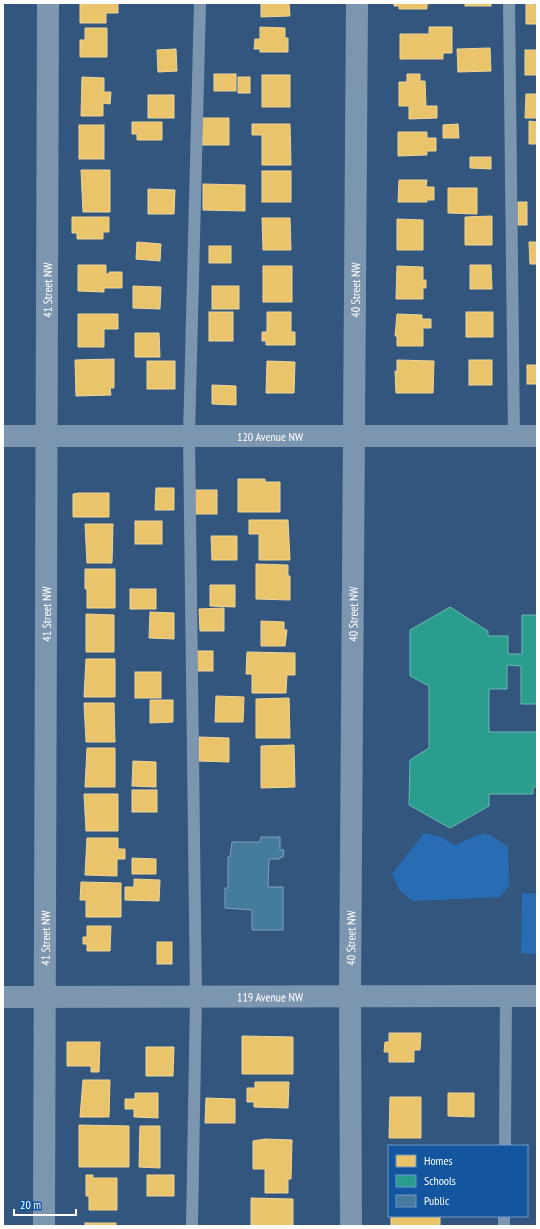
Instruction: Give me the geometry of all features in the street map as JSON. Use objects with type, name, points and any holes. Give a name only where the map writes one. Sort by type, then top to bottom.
[{"type":"street","name":"41 Street NW","points":[[44,1226],[48,3]]},
{"type":"street","name":"40 Street NW","points":[[351,1226],[350,996],[357,3]]},
{"type":"street","name":"120 Avenue NW","points":[[3,436],[537,436]]},
{"type":"street","name":"119 Avenue NW","points":[[3,997],[537,996]]},
{"type":"lane","points":[[192,1226],[196,997],[189,436],[200,3]]},
{"type":"lane","points":[[509,3],[514,436]]},
{"type":"lane","points":[[505,1145],[506,996]]},
{"type":"shaded area","points":[[424,833],[441,837],[455,845],[482,834],[487,834],[499,840],[508,847],[509,886],[500,897],[413,901],[400,891],[392,874]]},
{"type":"shaded area","points":[[522,893],[537,894],[537,954],[521,953]]},
{"type":"building: Homes","points":[[80,3],[118,3],[118,13],[106,13],[106,23],[80,23]]},
{"type":"building: Homes","points":[[261,3],[289,3],[290,16],[261,17]]},
{"type":"building: Homes","points":[[394,3],[434,3],[427,4],[427,9],[399,9],[399,6],[394,6]]},
{"type":"building: Homes","points":[[465,3],[491,3],[491,6],[465,6]]},
{"type":"building: Homes","points":[[526,4],[537,5],[537,24],[526,24]]},
{"type":"building: Homes","points":[[260,27],[285,28],[285,38],[288,38],[288,52],[260,52],[260,49],[254,49],[255,39],[260,39]]},
{"type":"building: Homes","points":[[429,27],[452,27],[452,53],[443,53],[443,59],[400,59],[400,34],[429,34]]},
{"type":"building: Homes","points":[[85,28],[107,28],[107,57],[80,57],[80,40],[85,40]]},
{"type":"building: Homes","points":[[490,48],[491,71],[458,72],[457,49]]},
{"type":"building: Homes","points":[[176,49],[177,71],[158,72],[157,50]]},
{"type":"building: Homes","points":[[525,50],[537,50],[537,75],[525,75]]},
{"type":"building: Homes","points":[[214,74],[236,74],[236,91],[214,91]]},
{"type":"building: Homes","points":[[407,74],[420,74],[420,81],[425,81],[426,106],[437,106],[437,118],[409,119],[409,106],[399,106],[399,82],[407,82]]},
{"type":"building: Homes","points":[[262,75],[290,75],[290,107],[262,107]]},
{"type":"building: Homes","points":[[82,77],[104,78],[104,92],[111,92],[110,104],[103,103],[103,116],[81,116]]},
{"type":"building: Homes","points":[[238,77],[250,77],[250,93],[238,93]]},
{"type":"building: Homes","points":[[526,94],[537,94],[537,118],[525,118]]},
{"type":"building: Homes","points":[[148,95],[174,95],[174,118],[148,118]]},
{"type":"building: Homes","points":[[201,118],[229,118],[229,145],[202,145]]},
{"type":"building: Homes","points":[[529,121],[537,122],[537,144],[529,144]]},
{"type":"building: Homes","points":[[132,122],[162,122],[162,140],[137,140],[137,134],[132,134]]},
{"type":"building: Homes","points":[[252,124],[290,124],[291,165],[262,165],[262,135],[252,135]]},
{"type":"building: Homes","points":[[458,124],[459,138],[443,138],[443,125]]},
{"type":"building: Homes","points":[[79,125],[104,125],[104,159],[79,159]]},
{"type":"building: Homes","points":[[398,132],[427,132],[427,138],[436,138],[436,151],[427,151],[427,155],[398,156]]},
{"type":"building: Homes","points":[[470,157],[491,157],[491,169],[470,168]]},
{"type":"building: Homes","points":[[81,170],[110,170],[110,212],[83,212]]},
{"type":"building: Homes","points":[[262,171],[291,171],[291,202],[262,202]]},
{"type":"building: Homes","points":[[399,180],[427,180],[426,187],[434,187],[434,200],[427,200],[427,202],[398,202]]},
{"type":"building: Homes","points":[[203,184],[245,185],[245,211],[203,210]]},
{"type":"building: Homes","points":[[448,188],[477,188],[477,214],[448,213]]},
{"type":"building: Homes","points":[[148,189],[175,190],[174,214],[148,214]]},
{"type":"building: Homes","points":[[518,202],[527,202],[527,225],[518,225]]},
{"type":"building: Homes","points":[[492,216],[492,245],[465,245],[465,217]]},
{"type":"building: Homes","points":[[72,217],[109,217],[109,232],[103,232],[103,239],[77,239],[77,233],[72,233]]},
{"type":"building: Homes","points":[[262,218],[290,218],[291,250],[263,250]]},
{"type":"building: Homes","points":[[397,219],[423,220],[423,250],[397,250]]},
{"type":"building: Homes","points":[[137,242],[161,244],[160,261],[136,259]]},
{"type":"building: Homes","points":[[529,242],[537,242],[537,264],[530,264]]},
{"type":"building: Homes","points":[[209,246],[231,246],[231,263],[209,263]]},
{"type":"building: Homes","points":[[78,265],[106,265],[106,274],[109,274],[109,272],[122,272],[122,288],[104,288],[104,292],[78,291]]},
{"type":"building: Homes","points":[[470,265],[491,265],[492,289],[470,289]]},
{"type":"building: Homes","points":[[263,266],[292,266],[292,302],[263,302]]},
{"type":"building: Homes","points":[[397,266],[423,267],[423,280],[426,280],[426,288],[423,288],[423,299],[396,299]]},
{"type":"building: Homes","points":[[133,286],[161,287],[160,309],[133,308]]},
{"type":"building: Homes","points":[[212,286],[239,286],[239,309],[212,309]]},
{"type":"building: Homes","points":[[209,312],[233,312],[233,341],[209,341]]},
{"type":"building: Homes","points":[[267,312],[291,312],[291,332],[295,332],[295,345],[266,345],[266,341],[262,341],[262,332],[267,332]]},
{"type":"building: Homes","points":[[466,312],[493,312],[493,337],[466,337]]},
{"type":"building: Homes","points":[[78,314],[118,314],[118,329],[104,329],[104,347],[78,347]]},
{"type":"building: Homes","points":[[397,314],[422,315],[422,319],[431,319],[431,328],[423,328],[423,346],[397,346],[397,336],[395,336]]},
{"type":"building: Homes","points":[[135,333],[159,333],[160,357],[135,357]]},
{"type":"building: Homes","points":[[114,359],[114,388],[110,388],[111,395],[76,396],[75,360]]},
{"type":"building: Homes","points":[[397,360],[434,361],[433,393],[396,393],[395,371],[397,371]]},
{"type":"building: Homes","points":[[469,360],[492,360],[492,385],[469,385]]},
{"type":"building: Homes","points":[[147,361],[175,361],[175,389],[147,389]]},
{"type":"building: Homes","points":[[267,361],[295,362],[294,393],[266,393]]},
{"type":"building: Homes","points":[[527,365],[537,365],[537,384],[527,384]]},
{"type":"building: Homes","points":[[212,385],[236,386],[236,405],[212,404]]},
{"type":"building: Homes","points":[[238,479],[265,479],[265,482],[280,482],[280,512],[238,512]]},
{"type":"building: Homes","points":[[156,488],[174,488],[174,510],[155,510]]},
{"type":"building: Homes","points":[[194,490],[217,490],[217,514],[194,514]]},
{"type":"building: Homes","points":[[109,493],[109,517],[73,517],[73,494]]},
{"type":"building: Homes","points":[[249,520],[288,520],[290,560],[259,560],[259,534],[249,534]]},
{"type":"building: Homes","points":[[135,521],[162,521],[162,544],[135,544]]},
{"type":"building: Homes","points":[[85,524],[113,524],[112,563],[87,563]]},
{"type":"building: Homes","points":[[211,536],[237,536],[237,560],[212,560]]},
{"type":"building: Homes","points":[[256,564],[288,565],[288,576],[290,576],[290,600],[256,599]]},
{"type":"building: Homes","points":[[85,569],[115,569],[115,608],[87,608]]},
{"type":"building: Homes","points":[[210,585],[235,585],[235,607],[210,606]]},
{"type":"building: Homes","points":[[130,589],[156,589],[156,609],[130,609]]},
{"type":"building: Homes","points":[[224,608],[224,631],[200,631],[199,609]]},
{"type":"building: Homes","points":[[150,612],[174,613],[174,639],[149,638]]},
{"type":"building: Homes","points":[[86,614],[114,615],[114,652],[86,652]]},
{"type":"building: Homes","points":[[261,621],[284,622],[284,630],[287,630],[285,646],[261,646]]},
{"type":"building: Homes","points":[[194,651],[213,651],[213,671],[194,671]]},
{"type":"building: Homes","points":[[247,652],[295,653],[295,675],[287,675],[286,693],[252,693],[252,674],[246,674]]},
{"type":"building: Homes","points":[[86,659],[115,659],[115,697],[84,697]]},
{"type":"building: Homes","points":[[135,672],[161,672],[161,698],[135,698]]},
{"type":"building: Homes","points":[[216,696],[244,697],[243,722],[215,722]]},
{"type":"building: Homes","points":[[289,698],[290,738],[256,738],[256,699]]},
{"type":"building: Homes","points":[[150,700],[173,700],[173,722],[150,723]]},
{"type":"building: Homes","points":[[84,703],[114,703],[115,742],[86,742]]},
{"type":"building: Homes","points":[[199,737],[229,738],[229,762],[199,761]]},
{"type":"building: Homes","points":[[294,745],[295,787],[261,788],[261,746]]},
{"type":"building: Homes","points":[[87,748],[115,748],[115,787],[85,787]]},
{"type":"building: Homes","points":[[133,761],[156,762],[156,787],[132,786]]},
{"type":"building: Homes","points":[[132,790],[157,790],[157,812],[132,812]]},
{"type":"building: Homes","points":[[84,794],[118,794],[118,831],[86,831]]},
{"type":"building: Homes","points":[[87,838],[118,838],[118,849],[125,849],[125,859],[117,859],[117,876],[85,875]]},
{"type":"building: Homes","points":[[132,858],[156,859],[156,874],[132,874]]},
{"type":"building: Homes","points":[[134,879],[160,880],[159,901],[125,900],[125,887],[134,887]]},
{"type":"building: Homes","points":[[81,882],[121,883],[121,917],[86,917],[86,900],[80,900]]},
{"type":"building: Homes","points":[[87,926],[111,926],[110,951],[87,951],[87,944],[83,944],[83,937],[87,937]]},
{"type":"building: Homes","points":[[157,942],[172,942],[172,964],[157,964]]},
{"type":"building: Homes","points":[[389,1033],[421,1033],[420,1050],[414,1050],[414,1062],[389,1062],[389,1052],[384,1052],[385,1042],[389,1042]]},
{"type":"building: Homes","points":[[242,1036],[293,1037],[293,1074],[242,1074]]},
{"type":"building: Homes","points":[[67,1042],[100,1042],[99,1072],[91,1072],[91,1066],[67,1066]]},
{"type":"building: Homes","points":[[146,1047],[174,1047],[173,1076],[146,1076]]},
{"type":"building: Homes","points":[[83,1080],[110,1080],[109,1117],[80,1117]]},
{"type":"building: Homes","points":[[255,1082],[289,1082],[288,1108],[254,1107],[254,1102],[247,1102],[247,1088],[255,1088]]},
{"type":"building: Homes","points":[[135,1093],[158,1093],[158,1118],[134,1117],[134,1109],[125,1109],[125,1099],[135,1099]]},
{"type":"building: Homes","points":[[448,1093],[474,1093],[474,1117],[448,1116]]},
{"type":"building: Homes","points":[[390,1097],[421,1097],[421,1138],[389,1138]]},
{"type":"building: Homes","points":[[206,1098],[235,1099],[235,1123],[205,1123]]},
{"type":"building: Homes","points":[[79,1125],[129,1126],[129,1167],[79,1167]]},
{"type":"building: Homes","points":[[140,1126],[160,1126],[160,1168],[139,1167]]},
{"type":"building: Homes","points":[[265,1139],[292,1140],[291,1179],[288,1179],[288,1193],[265,1193],[265,1169],[253,1169],[253,1141]]},
{"type":"building: Homes","points":[[86,1175],[93,1175],[93,1178],[117,1178],[117,1210],[89,1210],[89,1196],[86,1196]]},
{"type":"building: Homes","points":[[147,1175],[174,1175],[174,1196],[147,1196]]},
{"type":"building: Homes","points":[[251,1198],[293,1199],[293,1226],[251,1226]]},
{"type":"building: Homes","points":[[391,1217],[440,1217],[440,1226],[391,1226]]},
{"type":"building: Homes","points":[[85,1223],[116,1223],[116,1226],[85,1226]]},
{"type":"building: Schools","points":[[450,607],[488,631],[488,636],[508,636],[508,654],[522,654],[522,615],[537,615],[537,704],[521,704],[521,666],[507,665],[507,689],[489,689],[489,732],[537,732],[537,787],[533,787],[533,794],[489,794],[489,806],[450,828],[409,805],[410,760],[429,748],[429,686],[410,676],[410,630]]},
{"type":"building: Public","points":[[261,837],[280,837],[280,850],[284,850],[283,857],[280,857],[280,859],[269,859],[268,887],[283,887],[283,930],[252,930],[252,910],[225,908],[225,888],[228,888],[228,857],[230,857],[232,842],[260,842]]}]
